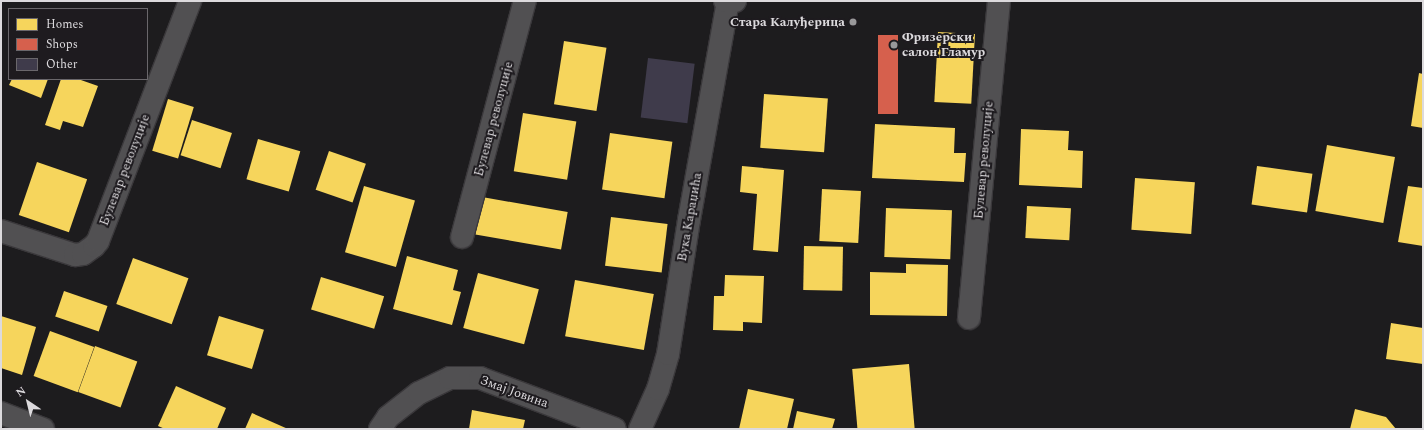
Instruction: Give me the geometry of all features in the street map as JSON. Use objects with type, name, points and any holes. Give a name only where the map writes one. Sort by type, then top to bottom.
[{"type":"street","name":"Булевар револуције","points":[[1,231],[75,256],[83,254],[94,246],[98,241],[190,1]]},
{"type":"street","name":"Булевар револуције","points":[[462,237],[526,1]]},
{"type":"street","points":[[727,1],[734,1]]},
{"type":"street","name":"Вука Караџића","points":[[640,429],[658,389],[668,354],[689,220],[727,1]]},
{"type":"street","name":"Булевар револуције","points":[[969,318],[999,1]]},
{"type":"street","name":"Змај Јовина","points":[[380,429],[388,417],[419,393],[450,378],[480,378],[614,429]]},
{"type":"street","points":[[1,413],[42,429]]},
{"type":"building: Homes","points":[[938,32],[975,34],[971,104],[934,102]]},
{"type":"building: Homes","points":[[564,41],[606,48],[596,111],[554,104]]},
{"type":"building: Homes","points":[[1419,73],[1423,74],[1423,128],[1411,126]]},
{"type":"building: Homes","points":[[12,80],[48,80],[41,98],[9,85]]},
{"type":"building: Homes","points":[[61,80],[81,80],[98,86],[83,127],[63,121],[60,130],[45,125]]},
{"type":"building: Homes","points":[[764,94],[828,98],[824,152],[760,148]]},
{"type":"building: Homes","points":[[168,99],[194,107],[178,159],[152,151]]},
{"type":"building: Homes","points":[[523,113],[576,121],[567,180],[514,171]]},
{"type":"building: Homes","points":[[192,120],[232,133],[221,168],[181,155]]},
{"type":"building: Homes","points":[[875,124],[955,128],[954,153],[966,153],[964,182],[872,178]]},
{"type":"building: Homes","points":[[1021,129],[1069,131],[1068,150],[1083,151],[1082,188],[1019,185]]},
{"type":"building: Homes","points":[[610,133],[672,142],[664,198],[602,189]]},
{"type":"building: Homes","points":[[258,139],[300,151],[289,192],[246,179]]},
{"type":"building: Homes","points":[[1327,145],[1395,157],[1383,223],[1315,211]]},
{"type":"building: Homes","points":[[329,151],[366,164],[353,202],[316,190]]},
{"type":"building: Homes","points":[[37,162],[87,179],[69,232],[19,215]]},
{"type":"building: Homes","points":[[742,166],[784,170],[778,252],[753,250],[757,194],[740,192]]},
{"type":"building: Homes","points":[[1257,166],[1312,174],[1307,212],[1252,205]]},
{"type":"building: Homes","points":[[1135,178],[1195,182],[1191,234],[1131,230]]},
{"type":"building: Homes","points":[[364,186],[415,201],[396,267],[345,252]]},
{"type":"building: Homes","points":[[1408,186],[1423,188],[1423,246],[1398,242]]},
{"type":"building: Homes","points":[[822,189],[861,191],[858,243],[819,241]]},
{"type":"building: Homes","points":[[482,197],[568,212],[561,250],[475,234]]},
{"type":"building: Homes","points":[[1027,206],[1071,208],[1069,240],[1025,238]]},
{"type":"building: Homes","points":[[886,208],[952,210],[950,259],[884,257]]},
{"type":"building: Homes","points":[[611,217],[668,224],[662,273],[605,266]]},
{"type":"building: Homes","points":[[804,246],[843,247],[842,291],[803,290]]},
{"type":"building: Homes","points":[[407,256],[458,270],[453,290],[461,292],[452,325],[393,309]]},
{"type":"building: Homes","points":[[133,258],[188,278],[172,324],[116,304]]},
{"type":"building: Homes","points":[[906,264],[948,265],[947,316],[870,315],[870,272],[906,273]]},
{"type":"building: Homes","points":[[478,273],[539,289],[524,344],[463,328]]},
{"type":"building: Homes","points":[[725,275],[764,276],[762,323],[743,322],[743,331],[713,330],[714,296],[724,296]]},
{"type":"building: Homes","points":[[321,277],[384,296],[374,329],[311,310]]},
{"type":"building: Homes","points":[[575,280],[654,294],[644,350],[565,336]]},
{"type":"building: Homes","points":[[64,291],[107,306],[99,332],[55,317]]},
{"type":"building: Homes","points":[[1,316],[36,327],[22,375],[1,368]]},
{"type":"building: Homes","points":[[219,316],[264,330],[252,369],[207,355]]},
{"type":"building: Homes","points":[[1391,323],[1423,328],[1423,364],[1386,359]]},
{"type":"building: Homes","points":[[50,331],[94,347],[78,392],[34,376]]},
{"type":"building: Homes","points":[[95,346],[137,361],[121,407],[78,392]]},
{"type":"building: Homes","points":[[909,364],[915,429],[857,429],[852,369]]},
{"type":"building: Homes","points":[[176,386],[226,408],[217,429],[165,429],[158,426]]},
{"type":"building: Homes","points":[[748,389],[794,399],[787,429],[739,429]]},
{"type":"building: Homes","points":[[1355,409],[1386,417],[1396,429],[1350,429]]},
{"type":"building: Homes","points":[[472,410],[525,420],[523,429],[469,429]]},
{"type":"building: Homes","points":[[797,411],[835,419],[832,429],[793,429]]},
{"type":"building: Homes","points":[[252,413],[288,429],[245,429]]},
{"type":"building: Shops","points":[[878,35],[898,35],[898,114],[878,114]]},
{"type":"building: Other","points":[[648,58],[695,64],[687,123],[641,118]]},
{"type":"place","name":"Стара Калуђерица","points":[[853,22]]},
{"type":"place","name":"Фризерски салон Гламур","points":[[894,45]]}]
